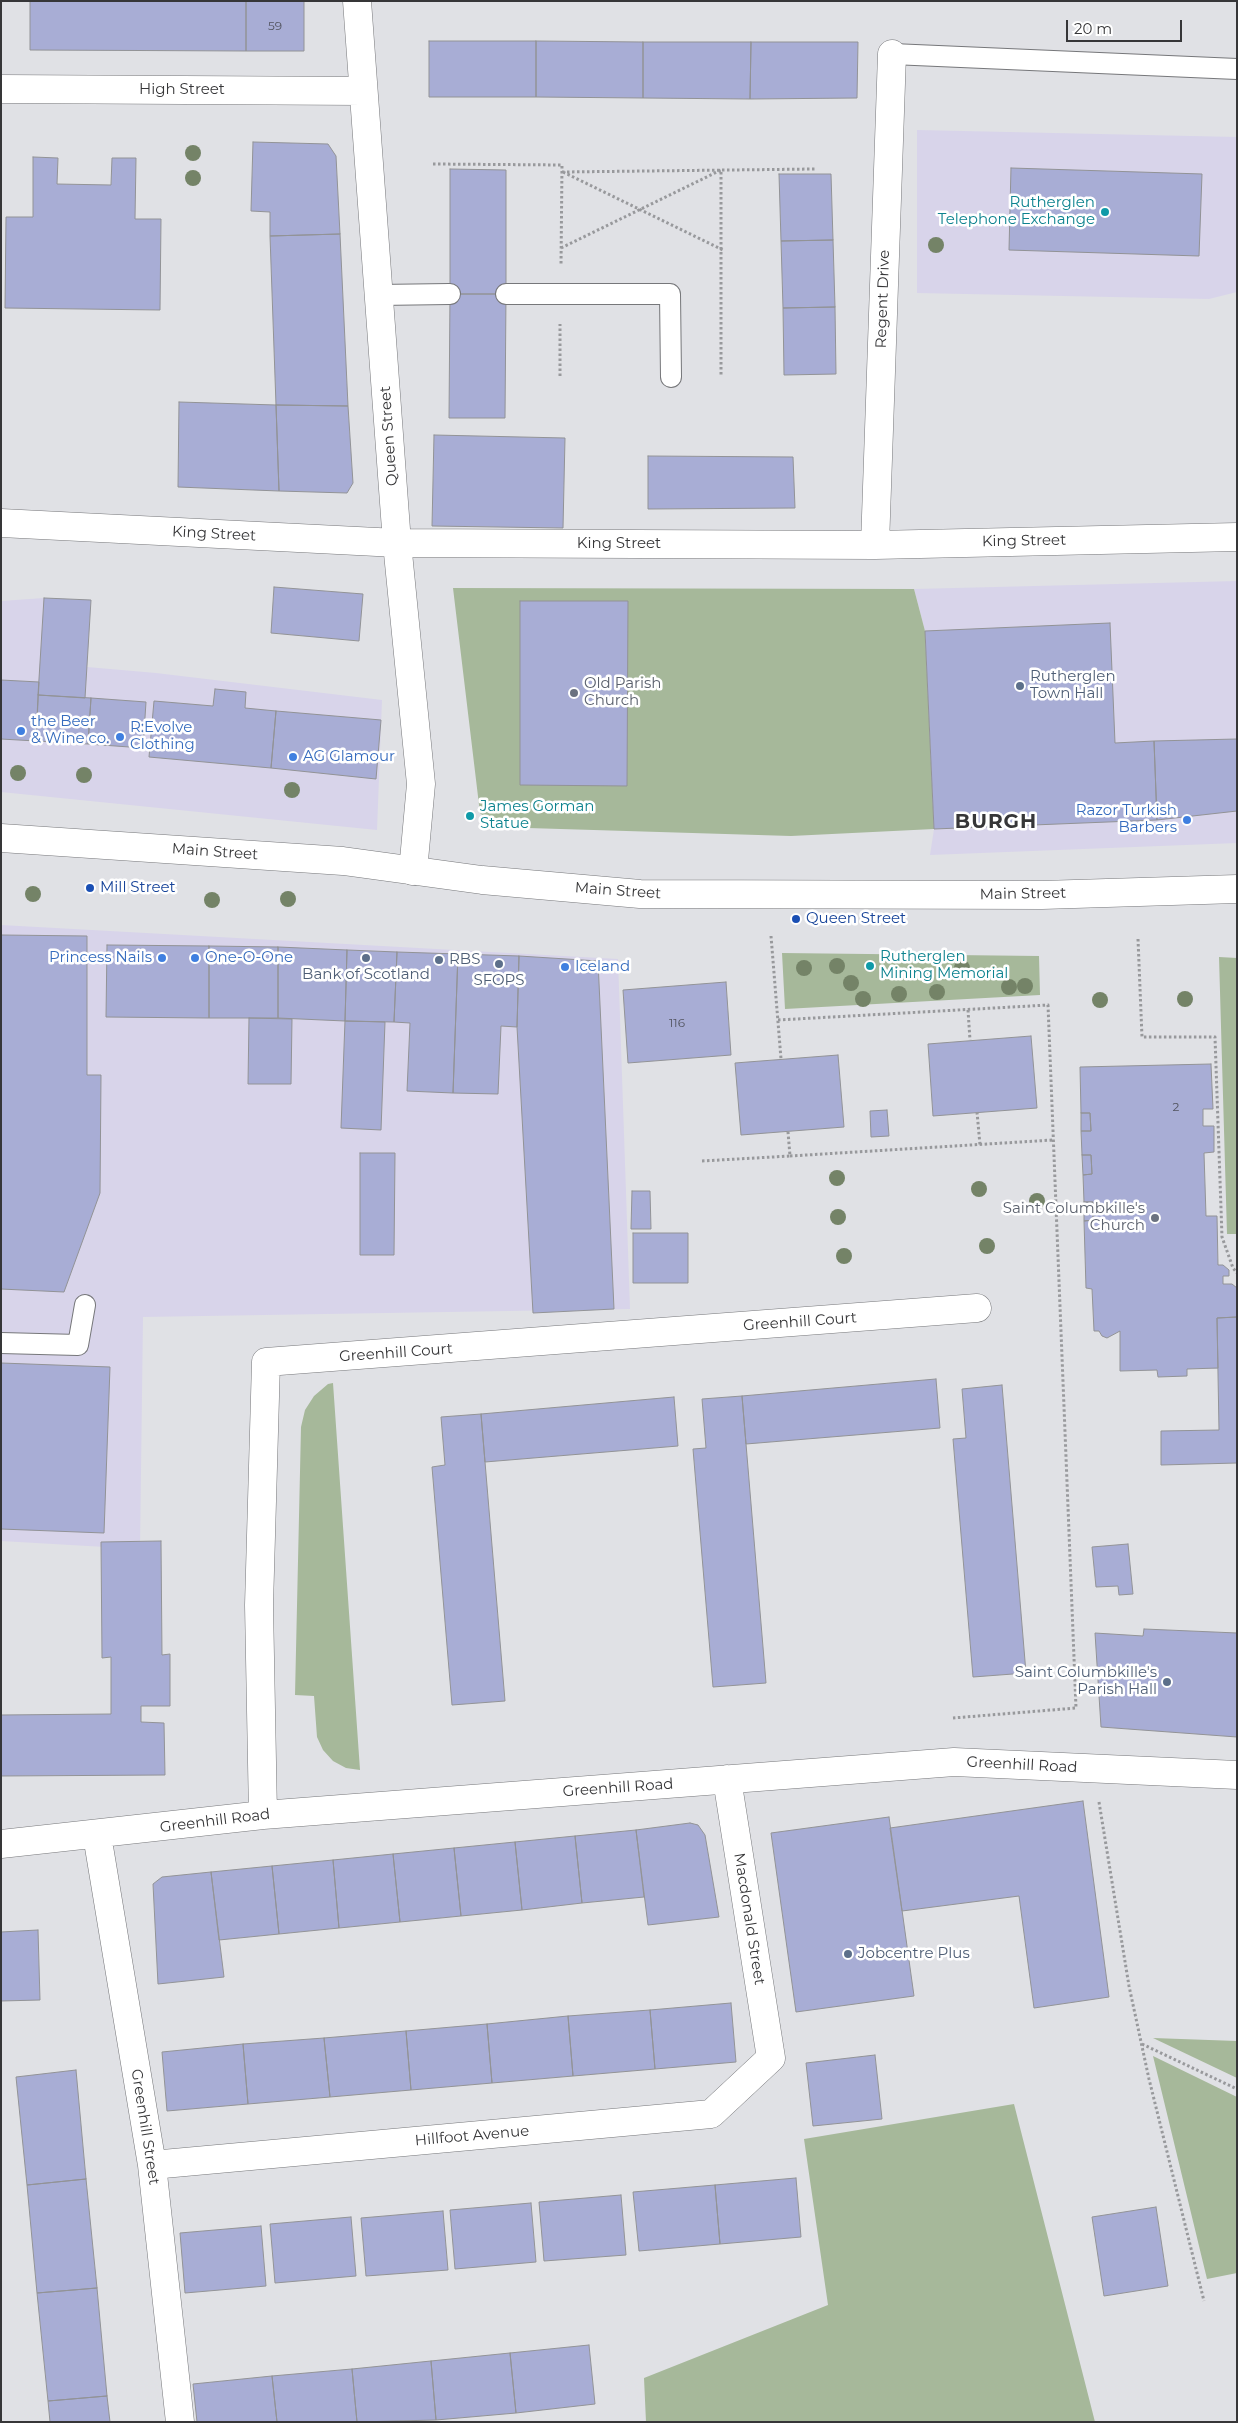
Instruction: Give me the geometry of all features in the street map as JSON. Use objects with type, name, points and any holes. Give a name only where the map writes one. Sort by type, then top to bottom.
[{"type":"street","name":"Queen Street","points":[[357,1],[397,543],[421,784],[413,871]]},
{"type":"street","name":"Regent Drive","points":[[875,545],[892,54]]},
{"type":"street","name":"High Street","points":[[1,89],[363,91]]},
{"type":"street","name":"King Street","points":[[1,523],[397,543],[875,545],[1237,537]]},
{"type":"street","name":"Main Street","points":[[1,838],[343,861],[482,880],[640,894],[1032,895],[1237,889]]},
{"type":"street","name":"Greenhill Court","points":[[263,1815],[259,1605],[266,1362],[977,1308]]},
{"type":"street","name":"Greenhill Road","points":[[1,1844],[97,1835],[263,1815],[954,1762],[1237,1775]]},
{"type":"street","name":"Macdonald Street","points":[[726,1779],[771,2058]]},
{"type":"street","name":"Greenhill Street","points":[[97,1835],[152,2165],[180,2422]]},
{"type":"street","name":"Hillfoot Avenue","points":[[152,2165],[711,2114],[771,2058]]},
{"type":"lane","points":[[892,54],[1237,69]]},
{"type":"lane","points":[[378,295],[450,294]]},
{"type":"lane","points":[[506,294],[670,294],[671,377]]},
{"type":"lane","points":[[1,1343],[78,1345],[85,1305]]},
{"type":"path","points":[[433,164],[562,166],[560,376]]},
{"type":"path","points":[[562,172],[815,169]]},
{"type":"path","points":[[561,248],[721,170]]},
{"type":"path","points":[[721,170],[721,377]]},
{"type":"path","points":[[562,172],[722,250]]},
{"type":"path","points":[[771,936],[781,1059]]},
{"type":"path","points":[[1138,939],[1142,1037],[1214,1037],[1222,1237],[1233,1268],[1237,1273]]},
{"type":"path","points":[[778,1020],[1048,1005],[1076,1708],[953,1718]]},
{"type":"path","points":[[968,1010],[970,1040]]},
{"type":"path","points":[[977,1112],[980,1145]]},
{"type":"path","points":[[788,1132],[790,1156]]},
{"type":"path","points":[[702,1161],[1053,1140]]},
{"type":"path","points":[[1094,1769],[1129,1986],[1141,2044],[1204,2301]]},
{"type":"path","points":[[1141,2044],[1237,2090]]},
{"type":"shaded area","points":[[917,130],[1237,137],[1237,292],[1209,299],[917,293]]},
{"type":"shaded area","points":[[1237,581],[1237,843],[930,855],[934,829],[925,631],[914,589]]},
{"type":"shaded area","points":[[44,598],[91,600],[87,667],[156,673],[382,700],[377,830],[1,792],[1,601]]},
{"type":"shaded area","points":[[1,925],[618,959],[630,1309],[143,1317],[140,1549],[1,1541]]},
{"type":"green space","points":[[453,588],[914,589],[925,631],[934,829],[791,836],[495,827],[480,813]]},
{"type":"green space","points":[[782,953],[1039,956],[1040,995],[785,1009]]},
{"type":"green space","points":[[1219,957],[1237,958],[1237,1234],[1227,1234]]},
{"type":"green space","points":[[333,1383],[360,1770],[346,1768],[333,1761],[323,1750],[317,1737],[314,1696],[295,1695],[301,1427],[305,1410],[314,1396],[328,1384]]},
{"type":"green space","points":[[1153,2038],[1237,2041],[1237,2078]]},
{"type":"green space","points":[[1153,2056],[1237,2097],[1237,2273],[1207,2279]]},
{"type":"green space","points":[[1014,2104],[1095,2422],[646,2422],[644,2378],[828,2305],[804,2139]]},
{"type":"building","points":[[30,1],[246,1],[246,51],[30,50]]},
{"type":"building","points":[[246,1],[304,1],[304,51],[246,51]]},
{"type":"building","points":[[429,41],[536,41],[536,97],[429,97]]},
{"type":"building","points":[[536,41],[643,42],[643,98],[536,97]]},
{"type":"building","points":[[643,42],[751,42],[750,99],[643,98]]},
{"type":"building","points":[[751,42],[858,42],[857,98],[750,99]]},
{"type":"building","points":[[253,142],[328,144],[336,156],[340,234],[270,236],[270,212],[251,211]]},
{"type":"building","points":[[33,157],[58,158],[57,184],[111,185],[112,158],[136,158],[135,219],[161,219],[160,310],[5,308],[6,217],[33,217]]},
{"type":"building","name":"Rutherglen Telephone Exchange","points":[[1011,168],[1202,174],[1199,256],[1009,250]]},
{"type":"building","points":[[450,169],[506,170],[506,294],[450,294]]},
{"type":"building","points":[[779,174],[831,174],[833,240],[781,241]]},
{"type":"building","points":[[340,234],[348,406],[276,405],[270,236]]},
{"type":"building","points":[[833,240],[835,307],[783,308],[781,241]]},
{"type":"building","points":[[450,294],[506,294],[505,418],[449,418]]},
{"type":"building","points":[[835,307],[836,374],[784,375],[783,308]]},
{"type":"building","points":[[179,402],[276,405],[279,491],[178,487]]},
{"type":"building","points":[[276,405],[348,406],[353,483],[347,493],[279,491]]},
{"type":"building","points":[[434,435],[565,438],[563,528],[432,526]]},
{"type":"building","points":[[648,456],[793,457],[795,508],[648,509]]},
{"type":"building","points":[[274,587],[363,594],[359,641],[271,633]]},
{"type":"building","points":[[44,598],[91,600],[85,698],[38,695]]},
{"type":"building","name":"Old Parish Church","points":[[520,601],[628,601],[627,786],[520,785]]},
{"type":"building","name":"Rutherglen Town Hall","points":[[1110,623],[1115,743],[1154,741],[1157,820],[934,829],[925,631]]},
{"type":"building","points":[[1,680],[39,682],[36,741],[1,739]]},
{"type":"building","points":[[215,689],[246,692],[245,708],[276,711],[271,768],[149,757],[154,701],[213,706]]},
{"type":"building","points":[[38,695],[91,698],[88,744],[36,741]]},
{"type":"building","points":[[91,698],[146,702],[143,748],[88,744]]},
{"type":"building","points":[[276,711],[381,720],[376,779],[271,768]]},
{"type":"building","points":[[1237,739],[1237,811],[1157,820],[1154,741]]},
{"type":"building","points":[[1,935],[87,936],[87,1075],[101,1075],[100,1193],[64,1292],[1,1289]]},
{"type":"building","points":[[107,945],[209,946],[209,1018],[106,1017]]},
{"type":"building","points":[[209,946],[278,947],[278,1018],[209,1018]]},
{"type":"building","points":[[278,947],[347,950],[345,1021],[278,1018]]},
{"type":"building","points":[[347,950],[397,952],[394,1022],[345,1021]]},
{"type":"building","points":[[397,952],[458,954],[453,1093],[407,1091],[410,1023],[394,1022]]},
{"type":"building","points":[[458,954],[519,956],[517,1027],[501,1026],[498,1094],[453,1093]]},
{"type":"building","points":[[519,956],[598,961],[614,1309],[533,1313],[517,1027]]},
{"type":"building","points":[[726,982],[731,1055],[628,1063],[623,990]]},
{"type":"building","points":[[249,1018],[292,1019],[291,1084],[248,1084]]},
{"type":"building","points":[[345,1021],[385,1022],[381,1130],[341,1128]]},
{"type":"building","points":[[1031,1036],[1037,1108],[933,1116],[928,1044]]},
{"type":"building","points":[[838,1055],[844,1127],[741,1135],[735,1063]]},
{"type":"building","name":"Saint Columbkille's Church","points":[[1211,1064],[1213,1109],[1203,1109],[1203,1126],[1214,1126],[1214,1152],[1204,1153],[1206,1216],[1217,1216],[1218,1265],[1223,1265],[1229,1270],[1229,1276],[1223,1276],[1223,1284],[1232,1284],[1237,1288],[1237,1317],[1217,1318],[1218,1368],[1187,1369],[1187,1376],[1158,1377],[1157,1370],[1120,1371],[1120,1331],[1107,1338],[1102,1336],[1099,1331],[1094,1331],[1092,1289],[1086,1288],[1084,1221],[1093,1220],[1093,1202],[1084,1202],[1083,1175],[1092,1174],[1091,1155],[1082,1155],[1081,1131],[1091,1131],[1090,1113],[1081,1113],[1080,1067]]},
{"type":"building","points":[[887,1110],[889,1136],[871,1137],[870,1111]]},
{"type":"building","points":[[1081,1113],[1090,1113],[1091,1131],[1081,1131]]},
{"type":"building","points":[[360,1153],[395,1153],[394,1255],[360,1255]]},
{"type":"building","points":[[1082,1155],[1091,1155],[1092,1174],[1083,1175]]},
{"type":"building","points":[[632,1191],[650,1191],[651,1229],[631,1229]]},
{"type":"building","points":[[1084,1202],[1093,1202],[1093,1220],[1084,1221]]},
{"type":"building","points":[[633,1233],[688,1233],[688,1283],[633,1283]]},
{"type":"building","points":[[1237,1317],[1237,1463],[1161,1465],[1161,1431],[1219,1430],[1217,1318]]},
{"type":"building","points":[[1,1363],[110,1367],[104,1533],[1,1529]]},
{"type":"building","points":[[936,1379],[940,1428],[746,1444],[742,1396]]},
{"type":"building","points":[[1002,1385],[1026,1673],[973,1677],[953,1439],[966,1438],[962,1389]]},
{"type":"building","points":[[742,1396],[766,1683],[713,1687],[693,1449],[706,1448],[702,1399]]},
{"type":"building","points":[[674,1397],[678,1446],[485,1462],[481,1414]]},
{"type":"building","points":[[481,1414],[505,1701],[452,1705],[432,1467],[445,1465],[441,1417]]},
{"type":"building","points":[[161,1541],[162,1655],[170,1654],[170,1706],[141,1706],[141,1722],[164,1723],[165,1775],[1,1776],[1,1715],[111,1714],[111,1657],[102,1658],[101,1542]]},
{"type":"building","points":[[1128,1544],[1133,1594],[1119,1595],[1118,1586],[1096,1587],[1092,1547]]},
{"type":"building","name":"Saint Columbkille's Parish Hall","points":[[1144,1629],[1237,1633],[1237,1737],[1101,1727],[1095,1633],[1143,1636]]},
{"type":"building","points":[[1083,1801],[1109,1997],[1034,2008],[1019,1896],[902,1911],[890,1828]]},
{"type":"building","name":"Jobcentre Plus","points":[[889,1817],[914,1996],[796,2012],[771,1833]]},
{"type":"building","points":[[690,1823],[698,1825],[705,1835],[719,1917],[648,1925],[636,1830]]},
{"type":"building","points":[[636,1830],[644,1897],[582,1903],[575,1836]]},
{"type":"building","points":[[575,1836],[582,1903],[522,1910],[515,1842]]},
{"type":"building","points":[[515,1842],[522,1910],[461,1916],[454,1848]]},
{"type":"building","points":[[454,1848],[461,1916],[400,1922],[393,1854]]},
{"type":"building","points":[[393,1854],[400,1922],[339,1928],[333,1860]]},
{"type":"building","points":[[333,1860],[339,1928],[279,1934],[272,1866]]},
{"type":"building","points":[[272,1866],[279,1934],[219,1940],[211,1872]]},
{"type":"building","points":[[211,1872],[224,1977],[158,1984],[153,1884],[162,1877]]},
{"type":"building","points":[[38,1930],[40,2000],[1,2001],[1,1932]]},
{"type":"building","points":[[731,2003],[736,2062],[655,2069],[650,2010]]},
{"type":"building","points":[[650,2010],[655,2069],[573,2076],[568,2016]]},
{"type":"building","points":[[568,2016],[573,2076],[492,2083],[487,2024]]},
{"type":"building","points":[[487,2024],[492,2083],[411,2090],[406,2031]]},
{"type":"building","points":[[406,2031],[411,2090],[330,2097],[324,2038]]},
{"type":"building","points":[[324,2038],[330,2097],[248,2104],[243,2044]]},
{"type":"building","points":[[243,2044],[248,2104],[167,2111],[162,2052]]},
{"type":"building","points":[[875,2055],[882,2119],[813,2126],[806,2063]]},
{"type":"building","points":[[76,2070],[86,2179],[27,2185],[16,2077]]},
{"type":"building","points":[[796,2178],[801,2237],[720,2244],[715,2185]]},
{"type":"building","points":[[86,2179],[97,2288],[37,2293],[27,2185]]},
{"type":"building","points":[[715,2185],[720,2244],[639,2251],[633,2192]]},
{"type":"building","points":[[621,2195],[626,2255],[544,2261],[539,2202]]},
{"type":"building","points":[[531,2203],[536,2262],[455,2269],[450,2210]]},
{"type":"building","points":[[1156,2207],[1168,2286],[1104,2296],[1092,2217]]},
{"type":"building","points":[[443,2211],[448,2270],[366,2276],[361,2218]]},
{"type":"building","points":[[351,2217],[356,2276],[275,2283],[270,2224]]},
{"type":"building","points":[[261,2226],[266,2286],[185,2293],[180,2233]]},
{"type":"building","points":[[97,2288],[107,2396],[48,2401],[37,2293]]},
{"type":"building","points":[[589,2345],[595,2404],[516,2413],[510,2353]]},
{"type":"building","points":[[510,2353],[516,2413],[436,2420],[431,2361]]},
{"type":"building","points":[[431,2361],[436,2420],[357,2422],[352,2369]]},
{"type":"building","points":[[352,2369],[357,2422],[277,2422],[272,2376]]},
{"type":"building","points":[[272,2376],[277,2422],[197,2422],[193,2384]]},
{"type":"building","points":[[107,2396],[110,2422],[50,2422],[48,2401]]},
{"type":"place","name":"Rutherglen Telephone Exchange","points":[[1105,212]]},
{"type":"place","name":"Rutherglen Town Hall","points":[[1020,686]]},
{"type":"place","name":"Old Parish Church","points":[[574,693]]},
{"type":"place","name":"the Beer & Wine co.","points":[[21,731]]},
{"type":"place","name":"R:Evolve Clothing","points":[[120,737]]},
{"type":"place","name":"AG Glamour","points":[[293,757]]},
{"type":"place","name":"James Gorman Statue","points":[[470,816]]},
{"type":"place","name":"Razor Turkish Barbers","points":[[1187,820]]},
{"type":"place","name":"Mill Street","points":[[90,888]]},
{"type":"place","name":"Queen Street","points":[[796,919]]},
{"type":"place","name":"Princess Nails","points":[[162,958]]},
{"type":"place","name":"One-O-One","points":[[195,958]]},
{"type":"place","name":"Bank of Scotland","points":[[366,958]]},
{"type":"place","name":"RBS","points":[[439,960]]},
{"type":"place","name":"SFOPS","points":[[499,964]]},
{"type":"place","name":"Rutherglen Mining Memorial","points":[[870,966]]},
{"type":"place","name":"Iceland","points":[[565,967]]},
{"type":"place","name":"Saint Columbkille's Church","points":[[1155,1218]]},
{"type":"place","name":"Saint Columbkille's Parish Hall","points":[[1167,1682]]},
{"type":"place","name":"Jobcentre Plus","points":[[848,1954]]},
{"type":"district","name":"BURGH","points":[[996,822]]}]
